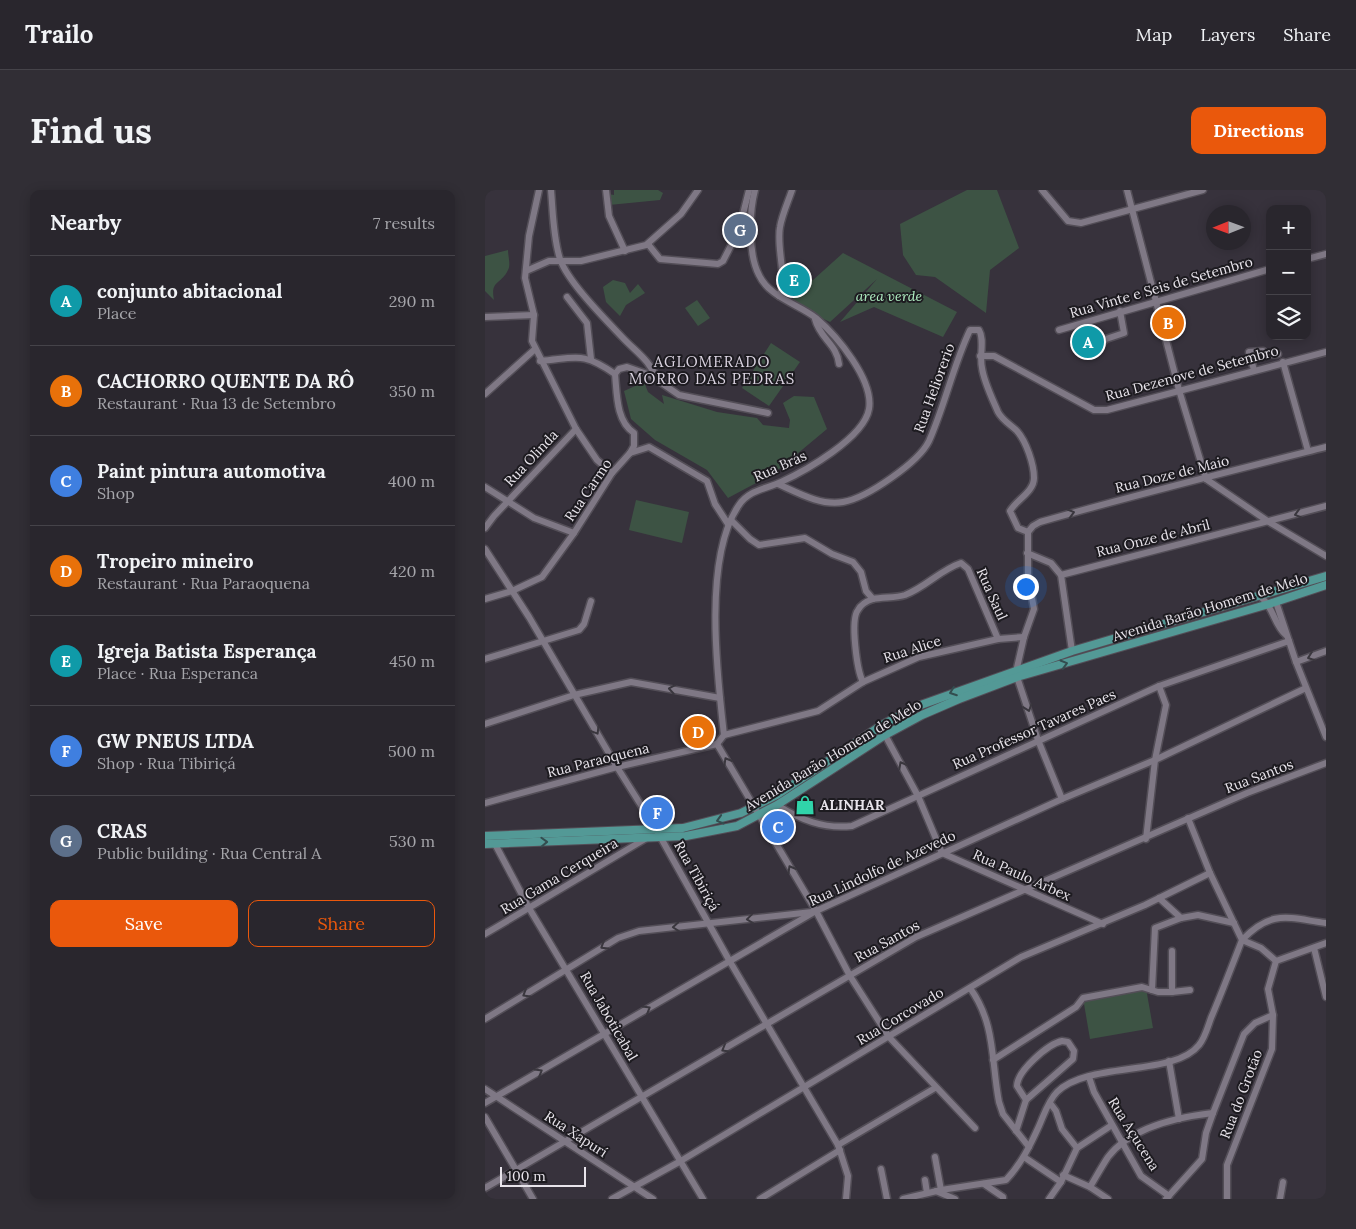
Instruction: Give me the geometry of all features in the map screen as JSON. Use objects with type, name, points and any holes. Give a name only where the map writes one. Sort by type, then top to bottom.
[{"type":"main road","name":"Avenida Barão Homem de Melo","points":[[485,844],[660,838],[711,832],[737,826],[759,816],[885,735],[922,714],[1040,663],[1326,576]]},
{"type":"main road","name":"Avenida Barão Homem de Melo","points":[[485,836],[683,828],[709,823],[754,808],[882,724],[918,706],[955,692],[1273,603],[1326,585]]},
{"type":"street","points":[[539,190],[529,236],[525,271],[533,315],[532,341],[534,350],[576,429],[592,453],[612,473]]},
{"type":"street","points":[[551,190],[561,261],[566,271],[627,343],[643,355],[658,381]]},
{"type":"street","points":[[606,190],[609,216],[625,251]]},
{"type":"street","points":[[525,271],[549,261],[581,261],[648,244],[681,214],[698,190]]},
{"type":"street","points":[[648,244],[660,259],[718,264],[725,260],[740,228],[749,190]]},
{"type":"street","name":"Rua Brás","points":[[724,735],[716,650],[716,581],[729,522],[739,504],[752,493],[778,484],[828,457],[860,427],[869,411],[870,393],[860,371],[833,333],[815,317],[779,296],[759,277],[754,261],[751,230],[751,206],[755,190]]},
{"type":"street","points":[[779,296],[783,287],[779,248],[780,226],[792,190]]},
{"type":"street","points":[[1043,190],[1070,222],[1081,223],[1203,190]]},
{"type":"street","points":[[1127,190],[1179,390],[1205,479],[1269,522],[1326,556]]},
{"type":"street","points":[[740,228],[751,230]]},
{"type":"street","points":[[1311,258],[1326,254]]},
{"type":"street","name":"Rua Vinte e Seis de Setembro","points":[[1059,330],[1156,300],[1266,270]]},
{"type":"street","points":[[567,297],[587,323],[591,359]]},
{"type":"street","points":[[1097,348],[1106,339],[1124,334],[1120,311]]},
{"type":"street","points":[[485,317],[533,315]]},
{"type":"street","points":[[815,317],[820,334],[838,354],[839,364]]},
{"type":"street","name":"Rua Heliorerio","points":[[778,484],[819,501],[844,502],[872,489],[912,462],[928,442],[970,330],[979,330],[982,340],[980,356]]},
{"type":"street","points":[[485,394],[534,350]]},
{"type":"street","points":[[1253,370],[1249,352],[1258,350],[1263,351],[1264,355],[1278,354]]},
{"type":"street","name":"Rua Dezenove de Setembro","points":[[980,356],[994,356],[1094,410],[1107,410],[1326,352]]},
{"type":"street","points":[[980,356],[982,369],[999,414],[1019,433],[1032,458],[1034,480],[1028,492],[1014,504],[1010,511],[1018,528],[1028,532],[1027,553],[1034,609],[1024,637],[1017,674],[1038,740],[1063,799]]},
{"type":"street","points":[[540,361],[572,357],[591,359],[615,374]]},
{"type":"street","points":[[1283,362],[1308,451]]},
{"type":"street","points":[[630,453],[634,446],[634,433],[626,428],[621,416],[615,374],[619,369],[627,367],[658,381],[679,395],[768,413]]},
{"type":"street","name":"Rua Olinda","points":[[485,528],[576,429]]},
{"type":"street","name":"Rua Carmo","points":[[485,599],[512,591],[542,577],[574,533],[612,473],[630,453],[649,447],[707,481],[715,504],[729,522],[750,539],[759,544],[805,538],[832,554],[853,562],[861,572],[866,591],[873,598]]},
{"type":"street","name":"Rua Doze de Maio","points":[[1028,532],[1040,522],[1121,499],[1326,447]]},
{"type":"street","points":[[485,487],[533,518],[574,533]]},
{"type":"street","name":"Rua Onze de Abril","points":[[1061,575],[1164,546],[1269,522],[1326,506]]},
{"type":"street","name":"Rua Tibiriçá","points":[[485,549],[544,641],[617,767],[656,829],[729,960],[839,1148],[848,1176],[846,1199]]},
{"type":"street","points":[[1027,553],[1051,563],[1061,575],[1072,652]]},
{"type":"street","name":"Rua Saul","points":[[873,598],[904,595],[922,586],[949,567],[961,563],[968,569],[998,639]]},
{"type":"street","points":[[1261,597],[1273,603],[1280,630],[1288,638],[1326,738]]},
{"type":"street","points":[[863,682],[855,658],[855,618],[857,610],[866,601],[873,598]]},
{"type":"street","points":[[485,659],[579,630],[584,624],[591,601]]},
{"type":"street","name":"Rua Alice","points":[[724,735],[818,711],[863,682],[919,657],[998,639],[1024,637]]},
{"type":"street","name":"Rua Professor Tavares Paes","points":[[777,805],[791,814],[826,827],[852,826],[1159,686],[1288,638]]},
{"type":"street","points":[[1296,662],[1326,651]]},
{"type":"street","points":[[485,724],[575,695],[631,682],[720,698]]},
{"type":"street","points":[[1146,839],[1155,760],[1166,705],[1159,686]]},
{"type":"street","name":"Rua Lindolfo de Azevedo","points":[[485,1103],[816,911],[1063,799],[1155,760],[1306,688]]},
{"type":"street","points":[[724,735],[717,744],[816,911],[850,976],[889,1037],[935,1088],[975,1128]]},
{"type":"street","points":[[885,735],[918,796],[942,853]]},
{"type":"street","name":"Rua Paraoquena","points":[[485,803],[617,767],[717,744]]},
{"type":"street","name":"Rua Santos","points":[[485,1188],[916,937],[1146,839],[1189,818],[1326,763]]},
{"type":"street","points":[[788,798],[791,814]]},
{"type":"street","points":[[1189,818],[1210,873],[1242,940],[1261,948],[1276,961],[1326,943]]},
{"type":"street","name":"Rua Gama Cerqueira","points":[[485,934],[645,839]]},
{"type":"street","name":"Rua Jaboticabal","points":[[495,844],[529,908],[567,969],[679,1162],[703,1199]]},
{"type":"street","name":"Rua Paulo Arbex","points":[[942,853],[1103,924]]},
{"type":"street","name":"Rua Corcovado","points":[[612,1199],[679,1162],[1021,957],[1103,924],[1210,873]]},
{"type":"street","points":[[1159,898],[1181,918]]},
{"type":"street","points":[[485,1019],[618,938],[639,931],[816,911]]},
{"type":"street","points":[[1152,990],[1155,928],[1181,918],[1198,915],[1234,924]]},
{"type":"street","points":[[903,1199],[938,1190],[1006,1180],[1025,1157],[1049,1103],[1057,1092],[1073,1082],[1089,1077],[1169,1061],[1180,1057],[1200,1044],[1242,940],[1259,925],[1271,918],[1282,917],[1326,923]]},
{"type":"street","points":[[1314,948],[1326,997]]},
{"type":"street","points":[[1171,951],[1172,992]]},
{"type":"street","name":"Rua do Grotão","points":[[1227,1199],[1227,1165],[1273,1049],[1273,1015],[1268,989],[1276,961]]},
{"type":"street","points":[[970,988],[981,1003],[991,1030],[993,1060],[999,1102],[1003,1114],[1029,1147]]},
{"type":"street","points":[[993,1060],[1076,1007],[1083,998],[1142,988],[1172,992],[1190,990]]},
{"type":"street","points":[[1168,1197],[1199,1163],[1213,1113],[1244,1034],[1255,1023],[1273,1015]]},
{"type":"street","points":[[1016,1131],[1026,1100],[1073,1059],[1074,1051],[1068,1042],[1056,1042],[1029,1064],[1019,1076],[1017,1086],[1026,1100]]},
{"type":"street","points":[[1169,1061],[1179,1119]]},
{"type":"street","name":"Rua Açucena","points":[[1089,1077],[1094,1092],[1141,1176],[1168,1197]]},
{"type":"street","points":[[760,1199],[935,1088]]},
{"type":"street","name":"Rua Xapurí","points":[[485,1089],[653,1199]]},
{"type":"street","points":[[1049,1103],[1056,1111],[1062,1129],[1077,1148]]},
{"type":"street","points":[[1090,1186],[1109,1156],[1123,1143],[1145,1130],[1179,1119],[1213,1113]]},
{"type":"street","points":[[485,1117],[533,1199]]},
{"type":"street","points":[[1049,1199],[1077,1148],[1112,1124]]},
{"type":"street","points":[[935,1157],[937,1199]]},
{"type":"street","points":[[1025,1157],[1062,1178],[1090,1186],[1108,1199]]},
{"type":"street","points":[[881,1169],[887,1199]]},
{"type":"street","points":[[925,1180],[927,1193]]},
{"type":"street","points":[[1280,1199],[1283,1182]]},
{"type":"street","points":[[984,1184],[1003,1197],[1003,1199]]},
{"type":"street","points":[[938,1190],[955,1199]]},
{"type":"green space","points":[[614,190],[658,190],[663,193],[660,200],[609,205],[608,194],[614,195]]},
{"type":"green space","points":[[967,190],[997,190],[1019,248],[990,270],[986,313],[935,277],[916,275],[903,255],[900,224]]},
{"type":"green space","points":[[508,250],[509,268],[495,286],[494,300],[485,291],[485,256]]},
{"type":"green space","name":"area verde","points":[[843,253],[957,312],[943,337],[874,307],[840,322],[877,279],[830,322],[798,307],[788,290],[813,280]]},
{"type":"green space","points":[[613,280],[625,283],[630,293],[638,284],[645,293],[626,305],[620,316],[606,302],[603,287]]},
{"type":"green space","points":[[697,300],[710,318],[698,326],[685,308]]},
{"type":"green space","points":[[771,343],[800,362],[769,406],[742,388]]},
{"type":"green space","points":[[644,382],[648,392],[664,404],[662,395],[717,412],[757,418],[763,425],[789,428],[790,420],[783,403],[794,396],[814,397],[827,429],[773,474],[728,498],[707,470],[655,440],[631,419],[624,391]]},
{"type":"green space","points":[[636,500],[689,512],[682,543],[629,530]]},
{"type":"green space","points":[[1146,988],[1153,1028],[1090,1039],[1083,998]]},
{"type":"place","name":"CRAS","points":[[740,230]]},
{"type":"place","name":"Igreja Batista Esperança","points":[[794,280]]},
{"type":"place","name":"CACHORRO QUENTE DA RÔ","points":[[1168,323]]},
{"type":"place","name":"conjunto abitacional","points":[[1088,342]]},
{"type":"place","name":"Tropeiro mineiro","points":[[698,732]]},
{"type":"place","name":"ALINHAR","points":[[805,805]]},
{"type":"place","name":"GW PNEUS LTDA","points":[[657,813]]},
{"type":"place","name":"Paint pintura automotiva","points":[[778,827]]},
{"type":"district","name":"AGLOMERADO MORRO DAS PEDRAS","points":[[712,370]]}]
